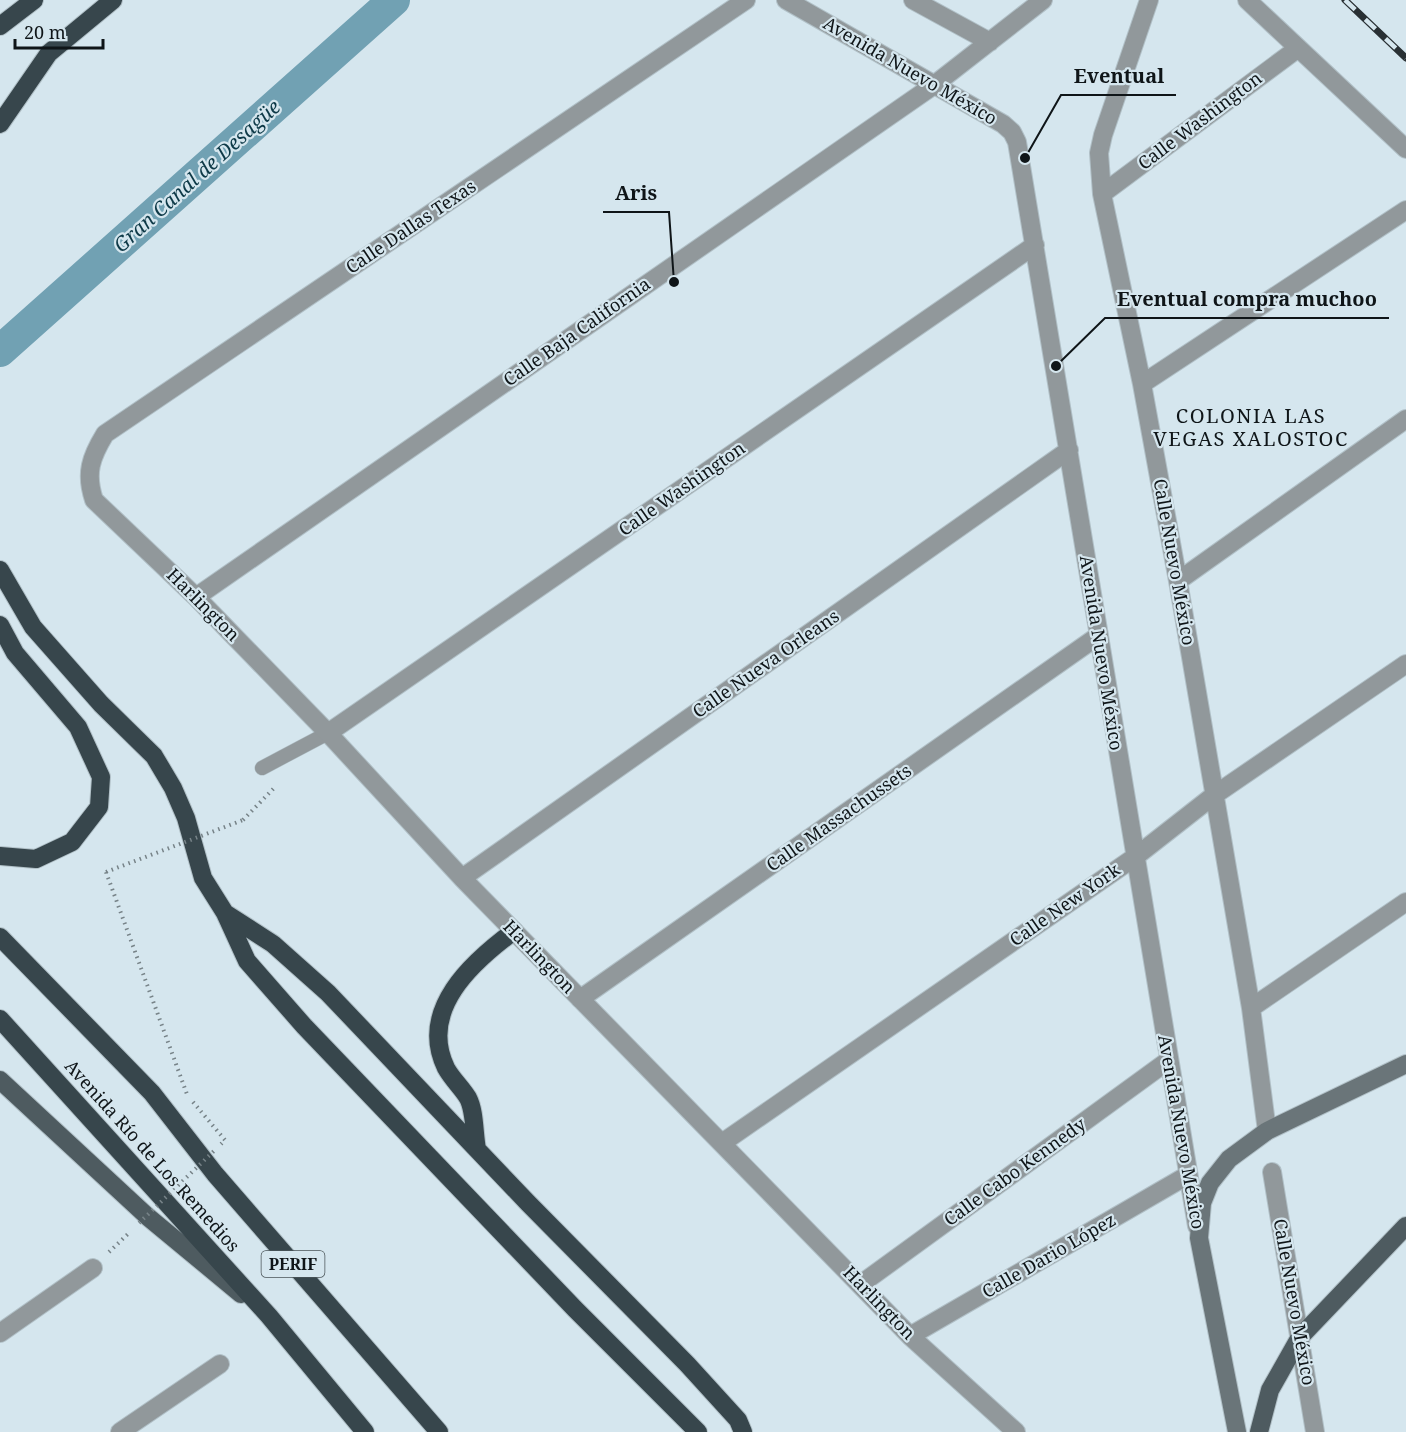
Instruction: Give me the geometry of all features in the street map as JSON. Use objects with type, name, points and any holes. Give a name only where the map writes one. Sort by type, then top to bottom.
[{"type":"highway","points":[[0,26],[34,0]]},
{"type":"highway","points":[[0,124],[49,53],[113,0]]},
{"type":"highway","points":[[0,570],[33,627],[101,704],[154,756],[173,788],[186,818],[203,878],[225,913],[247,961],[304,1026],[575,1309],[698,1432]]},
{"type":"highway","points":[[0,626],[15,653],[78,727],[101,777],[99,807],[72,842],[36,859],[0,856]]},
{"type":"highway","points":[[225,913],[273,944],[328,993],[687,1364],[738,1420],[743,1432]]},
{"type":"highway","points":[[477,1149],[469,1100],[447,1068],[438,1030],[444,1004],[458,983],[480,957],[514,931]]},
{"type":"highway","name":"Avenida Río de Los Remedios","points":[[0,937],[152,1093],[215,1174],[439,1432]]},
{"type":"highway","name":"Avenida Río de Los Remedios","points":[[0,1019],[105,1138],[269,1316],[365,1432]]},
{"type":"main road","points":[[1199,1238],[1202,1203],[1210,1182],[1229,1159],[1267,1131],[1406,1064]]},
{"type":"main road","points":[[0,1080],[148,1217],[269,1316]]},
{"type":"main road","points":[[1259,1432],[1270,1390],[1300,1336],[1406,1226]]},
{"type":"main road","name":"Avenida Nuevo México","points":[[1199,1238],[1238,1432]]},
{"type":"street","name":"Calle Dallas Texas","points":[[89,465],[105,434],[746,0]]},
{"type":"street","name":"Avenida Nuevo México","points":[[786,0],[1012,132],[1020,153],[1199,1238]]},
{"type":"street","points":[[913,0],[990,42]]},
{"type":"street","name":"Calle Baja California","points":[[196,597],[934,85],[1043,0]]},
{"type":"street","name":"Calle Nuevo México","points":[[1149,0],[1102,135],[1099,153],[1102,194],[1142,384],[1178,581],[1251,1008],[1267,1131]]},
{"type":"street","points":[[1247,0],[1406,149]]},
{"type":"street","name":"Calle Washington","points":[[1102,194],[1297,49]]},
{"type":"street","points":[[1142,384],[1406,210]]},
{"type":"street","name":"Calle Washington","points":[[328,733],[1035,244]]},
{"type":"street","points":[[1178,581],[1406,419]]},
{"type":"street","name":"Calle Nueva Orleans","points":[[462,878],[1070,450]]},
{"type":"street","name":"Harlington","points":[[89,465],[88,483],[94,500],[196,597],[328,733],[462,878],[910,1336],[1016,1432]]},
{"type":"street","name":"Calle Massachussets","points":[[580,999],[1098,636]]},
{"type":"street","name":"Calle New York","points":[[722,1143],[1135,856],[1213,796],[1406,664]]},
{"type":"street","points":[[1251,1008],[1406,902]]},
{"type":"street","name":"Calle Cabo Kennedy","points":[[861,1284],[1169,1060]]},
{"type":"street","name":"Calle Nuevo México","points":[[1272,1172],[1315,1432]]},
{"type":"street","name":"Calle Dario López","points":[[910,1336],[1188,1175]]},
{"type":"street","points":[[0,1333],[93,1268]]},
{"type":"street","points":[[120,1432],[220,1364]]},
{"type":"lane","points":[[262,768],[328,733]]},
{"type":"path","points":[[225,1140],[186,1095],[106,872],[243,820]]},
{"type":"path","points":[[93,1268],[216,1149]]},
{"type":"waterway","name":"Gran Canal de Desagüe","points":[[0,351],[394,0]]},
{"type":"railway","points":[[1345,0],[1406,58]]},
{"type":"place","name":"Eventual","points":[[1025,158]]},
{"type":"place","name":"Aris","points":[[674,282]]},
{"type":"place","name":"Eventual compra muchoo","points":[[1056,366]]},
{"type":"district","name":"COLONIA LAS VEGAS XALOSTOC","points":[[1251,428]]}]
